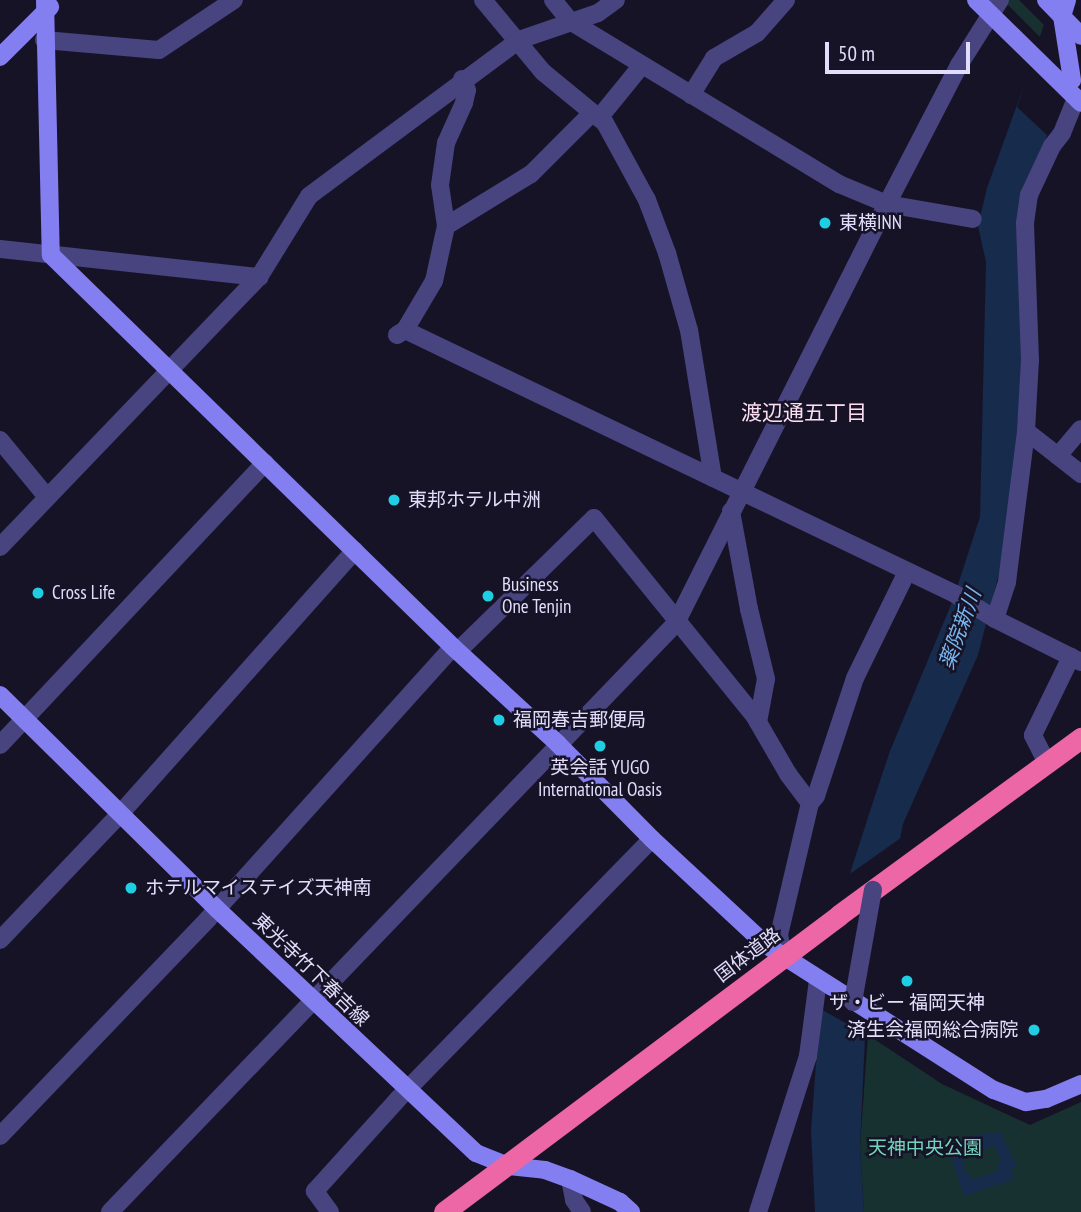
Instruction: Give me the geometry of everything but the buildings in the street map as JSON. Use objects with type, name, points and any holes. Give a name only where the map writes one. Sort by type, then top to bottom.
[{"type":"highway","name":"国体道路","points":[[444,1212],[839,915],[1081,738]]},
{"type":"street","points":[[483,0],[543,72],[605,123],[647,200],[667,253],[689,330],[713,478]]},
{"type":"street","points":[[552,0],[570,21],[839,184],[887,204],[974,219]]},
{"type":"street","points":[[0,547],[154,384],[171,372],[259,276],[309,196],[462,79],[519,40],[598,13],[615,0]]},
{"type":"street","points":[[691,95],[714,58],[757,33],[786,0]]},
{"type":"street","points":[[976,0],[995,7],[1034,56],[1076,91]]},
{"type":"street","points":[[44,40],[159,50],[231,1]]},
{"type":"street","points":[[49,4],[44,40],[51,255],[456,649],[558,744],[652,839],[766,945],[994,1090],[1026,1102],[1046,1099],[1081,1084]]},
{"type":"street","points":[[0,57],[49,4]]},
{"type":"street","points":[[1053,4],[1081,36]]},
{"type":"street","points":[[992,617],[1009,570],[1026,431],[1030,360],[1025,223],[1029,195],[1052,146],[1062,133],[1076,91],[1053,4]]},
{"type":"street","points":[[110,1212],[676,623],[740,491],[887,204],[995,7]]},
{"type":"street","points":[[446,226],[531,174],[596,115],[642,65]]},
{"type":"street","points":[[462,79],[467,90],[446,143],[440,185],[446,226],[434,281],[401,332],[955,594],[992,617],[1076,659],[1033,736],[1047,763]]},
{"type":"street","points":[[0,249],[259,276]]},
{"type":"street","points":[[1058,456],[1081,429]]},
{"type":"street","points":[[1026,431],[1081,474]]},
{"type":"street","points":[[0,440],[47,497]]},
{"type":"street","points":[[0,745],[265,463]]},
{"type":"street","points":[[731,511],[749,609],[766,679],[758,722]]},
{"type":"street","points":[[0,1136],[217,909],[456,649],[594,518],[758,722],[788,774],[810,803]]},
{"type":"street","points":[[0,940],[120,814],[355,550]]},
{"type":"street","points":[[783,957],[779,935],[810,803],[816,796],[855,678],[907,572]]},
{"type":"street","name":"東光寺竹下春吉線","points":[[0,695],[217,909],[407,1092],[475,1153],[508,1166],[545,1170],[570,1179],[620,1202],[631,1212]]},
{"type":"street","points":[[330,1212],[314,1191],[652,839]]},
{"type":"street","points":[[853,1002],[873,890]]},
{"type":"street","points":[[758,1212],[808,1056],[821,982]]},
{"type":"street","points":[[570,1179],[574,1200],[582,1212]]},
{"type":"green space","points":[[1003,0],[1019,0],[1047,28],[1040,37]]},
{"type":"green space","name":"天神中央公園","points":[[868,1035],[942,1084],[1030,1125],[1081,1102],[1081,1212],[864,1212],[860,1146]]},
{"type":"water","name":"薬院新川","points":[[1055,0],[1081,0],[1081,29],[1045,142],[1022,202],[1024,367],[1010,531],[978,655],[903,824],[860,1034],[865,1037],[860,1146],[864,1212],[815,1212],[811,1131],[820,1010],[851,870],[873,802],[890,751],[953,600],[980,517],[986,262],[978,226],[987,188]]},
{"type":"water","points":[[1000,1132],[1017,1166],[1011,1168],[1014,1179],[964,1196],[949,1149],[958,1145],[957,1140]],"holes":[[[995,1146],[1001,1162],[996,1164],[999,1170],[973,1180],[971,1174],[966,1175],[962,1156]]]},
{"type":"pier","points":[[1052,0],[1081,0],[1081,41],[1050,138],[1017,107]]},
{"type":"pier","points":[[905,835],[865,1034],[819,1008],[820,1003],[847,876]]},
{"type":"place","name":"東横INN","points":[[825,223]]},
{"type":"place","name":"東邦ホテル中洲","points":[[394,500]]},
{"type":"place","name":"Cross Life","points":[[38,593]]},
{"type":"place","name":"Business One Tenjin","points":[[488,596]]},
{"type":"place","name":"福岡春吉郵便局","points":[[499,720]]},
{"type":"place","name":"英会話 YUGO International Oasis","points":[[600,746]]},
{"type":"place","name":"ホテルマイステイズ天神南","points":[[131,888]]},
{"type":"place","name":"ザ・ビー 福岡天神","points":[[907,981]]},
{"type":"place","name":"済生会福岡総合病院","points":[[1034,1030]]},
{"type":"district","name":"渡辺通五丁目","points":[[804,413]]}]
